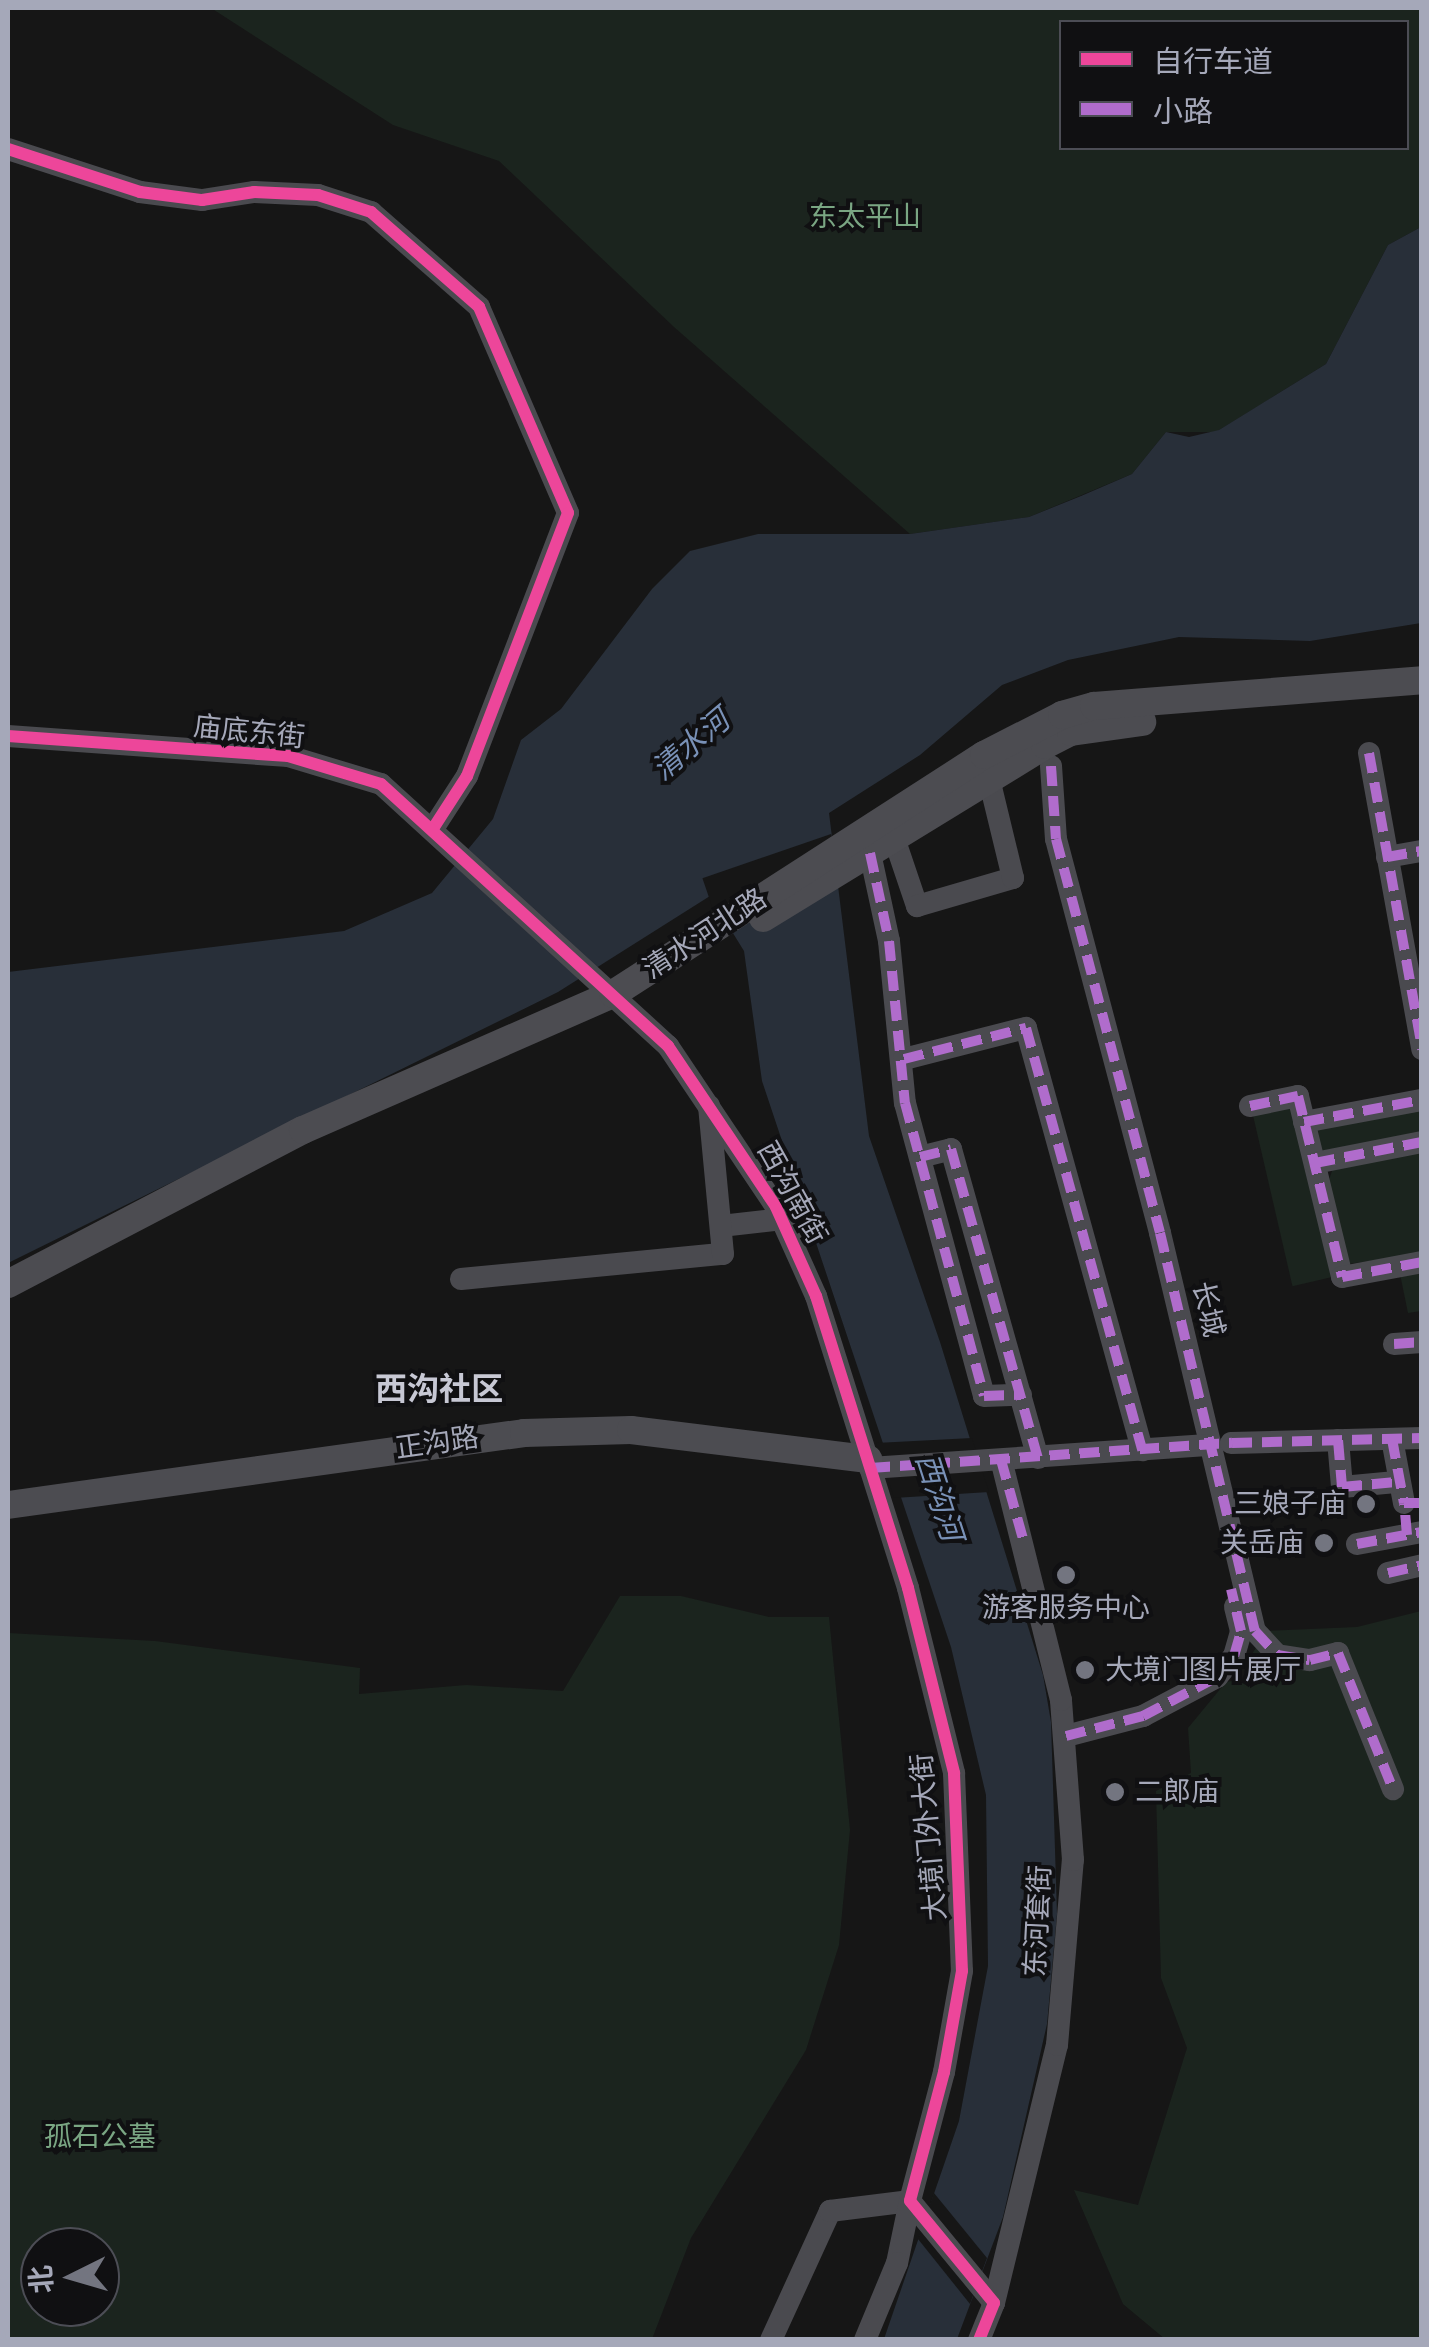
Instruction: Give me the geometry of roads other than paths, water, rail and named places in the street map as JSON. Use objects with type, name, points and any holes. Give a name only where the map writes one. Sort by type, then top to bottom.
[{"type":"main road","name":"清水河北路","points":[[863,850],[1062,714],[1094,706],[1422,680]]},
{"type":"main road","name":"清水河北路","points":[[8,1298],[610,992],[730,928],[1071,732],[1099,725],[1422,698]]},
{"type":"main road","name":"清水河北路","points":[[8,1284],[303,1130],[610,992]]},
{"type":"main road","name":"正沟路","points":[[8,1492],[553,1418],[626,1416],[869,1458]]},
{"type":"main road","name":"正沟路","points":[[8,1505],[524,1433],[631,1430],[869,1458]]},
{"type":"street","points":[[8,149],[140,192],[202,200],[254,192],[318,195],[371,212],[478,306],[568,514],[467,776],[432,830]]},
{"type":"street","name":"庙底东街","points":[[8,736],[288,756],[381,784],[610,992]]},
{"type":"street","points":[[1369,753],[1420,1036]]},
{"type":"street","name":"长城","points":[[1051,766],[1056,839],[1160,1233],[1254,1630],[1277,1655],[1310,1660],[1338,1653],[1393,1789]]},
{"type":"street","points":[[863,850],[917,906],[1013,878],[989,778]]},
{"type":"street","points":[[863,850],[889,942],[904,1058],[905,1104],[984,1396],[1021,1395]]},
{"type":"street","points":[[1387,857],[1422,851]]},
{"type":"street","name":"西沟南街","points":[[610,992],[668,1046],[708,1101],[782,1219],[816,1296],[869,1458]]},
{"type":"street","points":[[904,1058],[1026,1028],[1142,1450]]},
{"type":"street","points":[[1250,1106],[1298,1096],[1342,1278],[1422,1262]]},
{"type":"street","points":[[1304,1122],[1422,1100]]},
{"type":"street","points":[[462,1278],[724,1254],[708,1101]]},
{"type":"street","points":[[1314,1163],[1422,1142]]},
{"type":"street","points":[[920,1157],[951,1149],[1038,1458]]},
{"type":"street","points":[[721,1226],[782,1219]]},
{"type":"street","points":[[1394,1344],[1422,1342]]},
{"type":"street","points":[[1357,1544],[1399,1534],[1407,1496],[1392,1438]]},
{"type":"street","points":[[869,1458],[993,1461],[1211,1445],[1422,1438]]},
{"type":"street","points":[[1338,1440],[1342,1487],[1407,1496]]},
{"type":"street","points":[[1066,1736],[1106,1729],[1184,1698],[1216,1678],[1234,1656],[1241,1631],[1211,1445]]},
{"type":"street","name":"大境门外大街","points":[[865,2340],[918,2209],[962,1971],[962,1872],[954,1774],[933,1674],[869,1458]]},
{"type":"street","name":"东河套街","points":[[993,1461],[1023,1540],[1066,1736],[1072,1860],[1067,1980],[1025,2190],[994,2303]]},
{"type":"street","points":[[1388,1572],[1422,1565]]},
{"type":"street","points":[[772,2340],[830,2211],[918,2209],[994,2303],[979,2340]]},
{"type":"water","points":[[1421,227],[1421,623],[1310,641],[1179,637],[1068,660],[1002,685],[920,755],[829,813],[869,1136],[940,1342],[1043,1675],[1051,1722],[1057,1914],[1047,2024],[1003,2217],[957,2339],[884,2339],[959,2121],[988,1966],[986,1795],[951,1647],[762,1081],[744,951],[710,896],[558,992],[8,1263],[8,972],[344,931],[432,893],[493,819],[521,740],[561,709],[652,589],[690,551],[758,534],[910,534],[1029,517],[1132,474],[1166,432],[1189,437],[1219,430],[1326,364],[1388,245]]},
{"type":"place","name":"三娘子庙","points":[[1366,1504]]},
{"type":"place","name":"关岳庙","points":[[1324,1543]]},
{"type":"place","name":"游客服务中心","points":[[1066,1575]]},
{"type":"place","name":"大境门图片展厅","points":[[1085,1670]]},
{"type":"place","name":"二郎庙","points":[[1115,1792]]},
{"type":"district","name":"西沟社区","points":[[439,1389]]},
{"type":"park label","name":"东太平山","points":[[865,217]]},
{"type":"park label","name":"孤石公墓","points":[[100,2137]]},
{"type":"water label","name":"清水河","points":[[691,745]]},
{"type":"water label","name":"西沟河","points":[[939,1497]]}]
